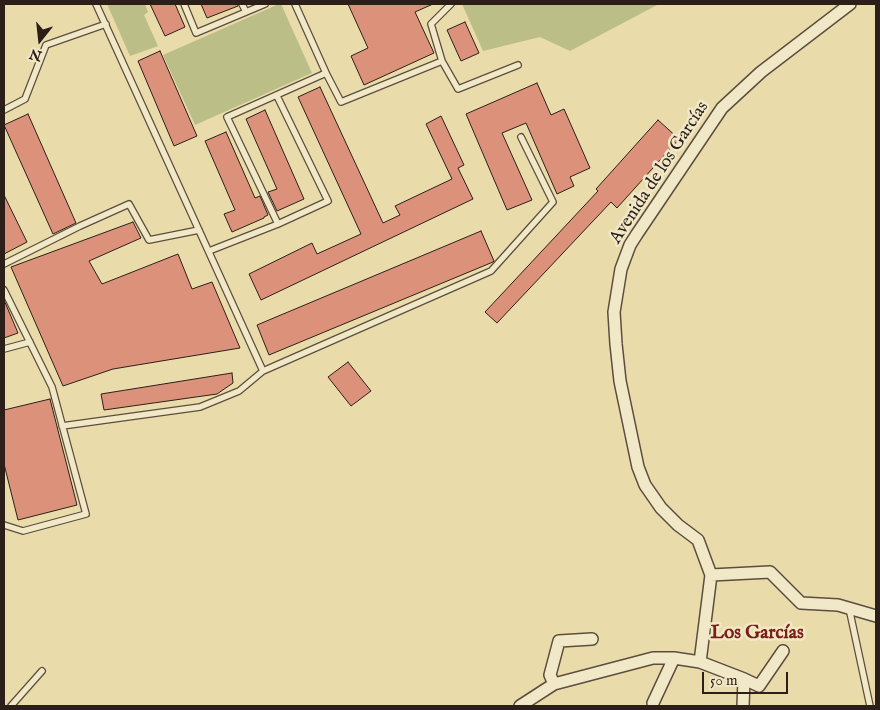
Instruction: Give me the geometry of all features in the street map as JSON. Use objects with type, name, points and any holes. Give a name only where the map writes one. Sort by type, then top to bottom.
[{"type":"street","name":"Avenida de los Garcías","points":[[700,662],[711,576],[698,540],[678,526],[661,508],[645,485],[638,467],[620,381],[616,344],[614,312],[621,269],[637,234],[722,108],[761,72],[850,4]]},
{"type":"street","points":[[711,576],[770,572],[801,603],[838,605],[876,616]]},
{"type":"street","points":[[554,684],[550,674],[559,642],[592,639]]},
{"type":"street","points":[[520,706],[532,703],[554,684],[653,658],[674,658],[700,662],[758,686],[783,651]]},
{"type":"street","points":[[653,703],[674,658]]},
{"type":"street","points":[[743,706],[744,679]]},
{"type":"lane","points":[[96,4],[263,371]]},
{"type":"lane","points":[[184,4],[196,33],[265,4]]},
{"type":"lane","points":[[242,4],[246,12]]},
{"type":"lane","points":[[295,4],[341,102],[442,60]]},
{"type":"lane","points":[[451,4],[432,24],[442,60],[458,89],[518,65]]},
{"type":"lane","points":[[4,110],[25,99],[46,45],[106,24]]},
{"type":"lane","points":[[278,224],[227,117],[326,73]]},
{"type":"lane","points":[[208,251],[278,224],[328,201],[277,96]]},
{"type":"lane","points":[[62,426],[200,407],[239,391],[263,371],[491,271],[553,202],[522,137]]},
{"type":"lane","points":[[4,264],[129,204],[148,240],[199,230]]},
{"type":"lane","points":[[4,290],[52,387],[86,514],[23,531],[4,525]]},
{"type":"lane","points":[[4,349],[30,342]]},
{"type":"lane","points":[[849,608],[870,706]]},
{"type":"lane","points":[[11,706],[42,671]]},
{"type":"green space","points":[[107,4],[145,4],[148,12],[144,15],[158,46],[130,56]]},
{"type":"green space","points":[[281,4],[312,73],[195,125],[163,55]]},
{"type":"green space","points":[[462,4],[659,4],[570,51],[540,37],[483,51]]},
{"type":"building","points":[[150,4],[175,4],[185,27],[165,36]]},
{"type":"building","points":[[201,4],[237,4],[238,6],[207,18]]},
{"type":"building","points":[[348,4],[433,4],[415,12],[434,53],[364,85],[351,56],[368,48]]},
{"type":"building","points":[[465,22],[479,53],[461,61],[447,30]]},
{"type":"building","points":[[160,51],[197,136],[174,146],[138,61]]},
{"type":"building","points":[[537,83],[551,115],[564,109],[590,168],[570,177],[574,186],[557,194],[526,123],[502,133],[532,200],[507,210],[466,114]]},
{"type":"building","points":[[320,87],[383,223],[400,215],[395,206],[452,179],[426,124],[441,116],[464,165],[458,168],[473,199],[261,300],[249,274],[312,243],[317,254],[361,234],[298,97]]},
{"type":"building","points":[[265,110],[304,199],[277,211],[268,192],[277,189],[246,119]]},
{"type":"building","points":[[28,114],[76,223],[53,234],[4,125]]},
{"type":"building","points":[[658,120],[679,139],[617,208],[611,202],[497,323],[485,312],[598,191],[596,189]]},
{"type":"building","points":[[226,132],[255,198],[260,196],[268,215],[232,232],[224,214],[235,210],[205,141]]},
{"type":"building","points":[[4,195],[27,242],[4,254]]},
{"type":"building","points":[[133,222],[141,238],[89,261],[102,284],[178,254],[192,289],[212,282],[240,348],[113,369],[63,386],[11,267]]},
{"type":"building","points":[[481,231],[493,262],[269,355],[257,325]]},
{"type":"building","points":[[4,300],[18,333],[4,338]]},
{"type":"building","points":[[348,362],[371,391],[351,406],[328,377]]},
{"type":"building","points":[[232,373],[233,383],[217,394],[104,410],[101,394]]},
{"type":"building","points":[[50,399],[77,505],[18,520],[4,464],[4,410]]},
{"type":"district","name":"Los Garcías","points":[[757,634]]}]
